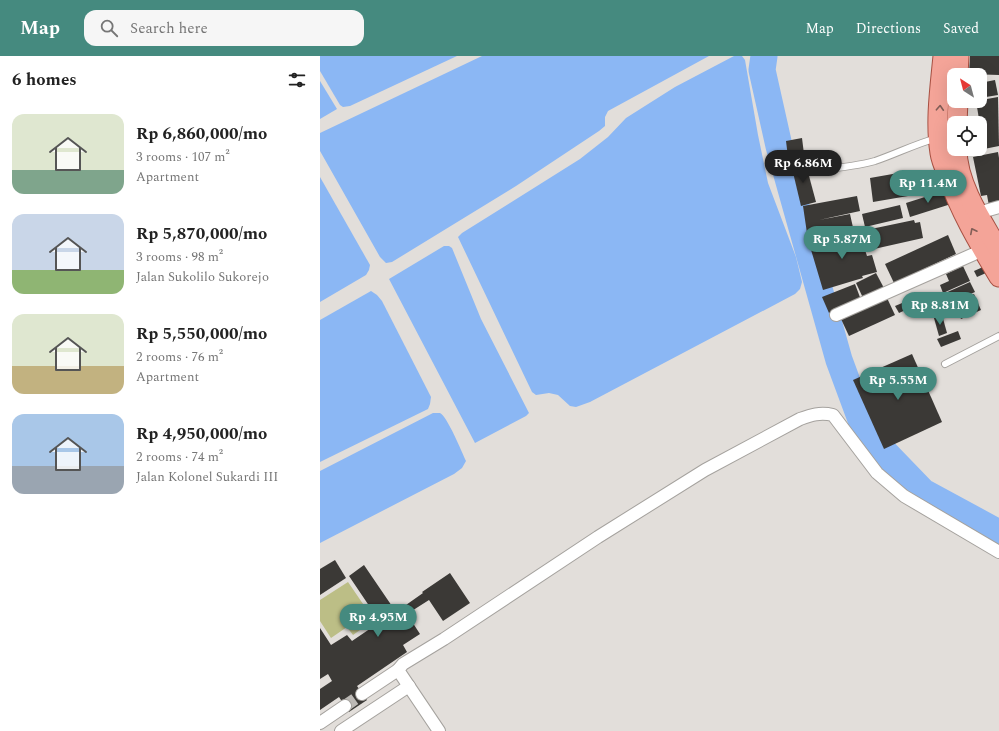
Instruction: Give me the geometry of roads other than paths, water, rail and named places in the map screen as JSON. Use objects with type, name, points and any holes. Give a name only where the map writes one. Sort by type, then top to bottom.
[{"type":"main road","points":[[943,56],[939,138],[940,155],[991,250],[999,277]]},
{"type":"main road","points":[[958,68],[959,56]]},
{"type":"main road","points":[[957,156],[959,188],[988,211],[991,250]]},
{"type":"street","points":[[836,315],[991,250]]},
{"type":"street","points":[[362,694],[398,670],[411,658],[444,639],[598,537],[705,470],[800,420],[816,414],[826,413],[833,415],[877,473],[904,496],[999,552]]},
{"type":"street","points":[[398,670],[439,731]]},
{"type":"street","points":[[342,731],[409,686]]},
{"type":"street","points":[[320,723],[345,706]]},
{"type":"lane","points":[[819,170],[852,166],[875,160],[939,138]]},
{"type":"lane","points":[[945,364],[999,336]]},
{"type":"water","points":[[320,56],[457,56],[350,106],[343,107],[340,105],[320,71]]},
{"type":"water","points":[[482,56],[709,56],[608,111],[605,117],[605,126],[599,131],[516,186],[392,262],[386,263],[380,257],[320,151],[320,133]]},
{"type":"water","points":[[734,56],[742,56],[745,60],[768,183],[796,257],[802,282],[800,289],[795,294],[590,402],[576,407],[570,406],[558,395],[549,393],[536,395],[532,392],[458,237],[462,233],[580,159],[608,137],[626,118],[675,87]]},
{"type":"water","points":[[320,81],[337,109],[320,119]]},
{"type":"water","points":[[320,177],[370,265],[366,275],[320,302]]},
{"type":"water","points":[[444,246],[449,246],[452,248],[481,319],[529,413],[475,443],[389,279]]},
{"type":"water","points":[[371,291],[382,301],[431,397],[430,404],[428,409],[320,462],[320,320]]},
{"type":"water","points":[[433,413],[440,413],[450,427],[466,461],[462,468],[454,474],[320,543],[320,471]]},
{"type":"waterway","points":[[764,56],[762,70],[779,146],[839,360],[866,433],[923,492],[999,533]]},
{"type":"tunnel","points":[[345,706],[362,694]]}]
